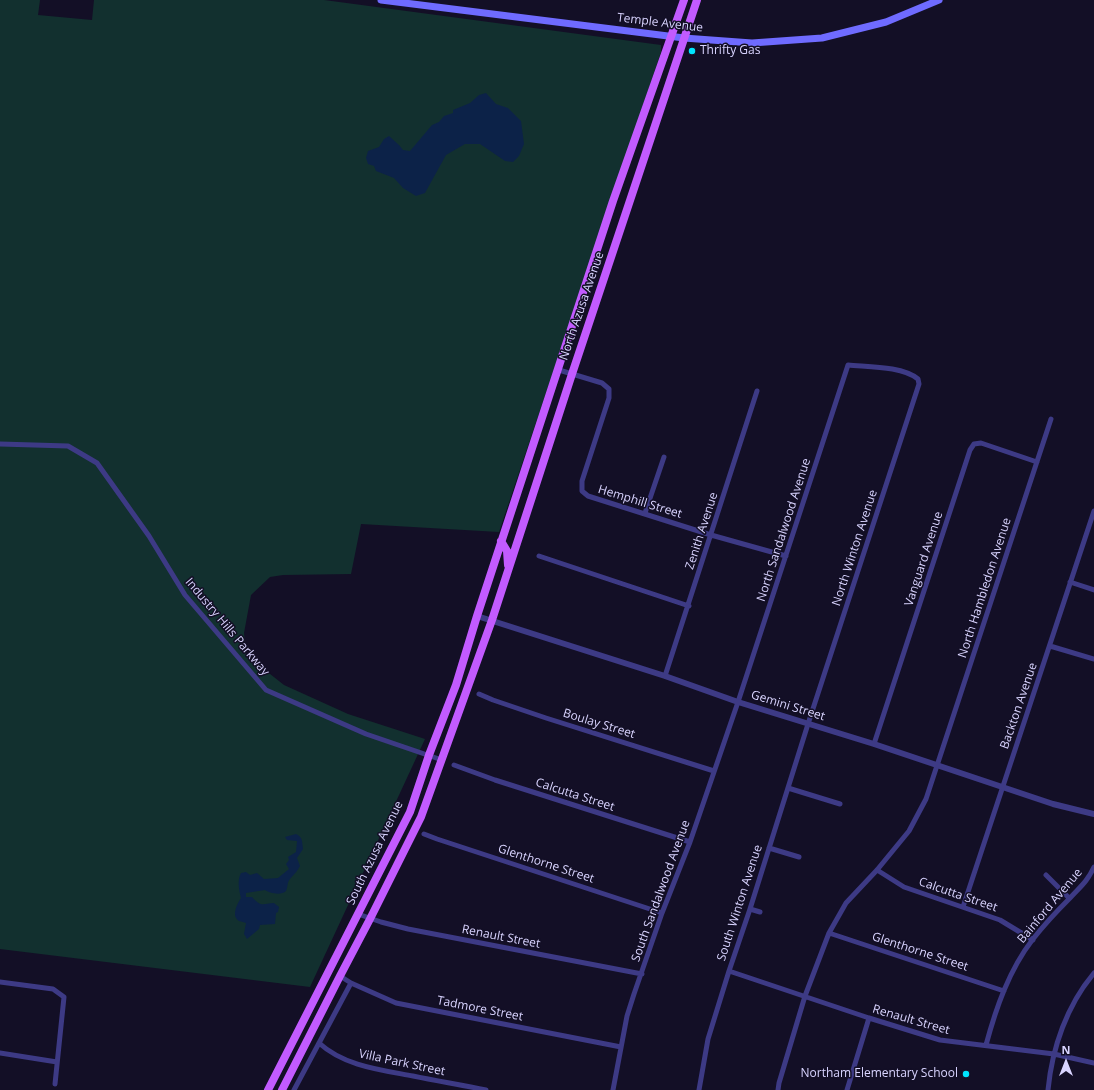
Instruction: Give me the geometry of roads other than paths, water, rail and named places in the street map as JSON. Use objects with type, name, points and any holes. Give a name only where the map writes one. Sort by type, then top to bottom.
[{"type":"main road","name":"Temple Avenue","points":[[381,0],[402,1],[672,37],[752,43],[822,38],[886,22],[936,1]]},
{"type":"main road","name":"North Azusa Avenue","points":[[477,616],[559,370],[613,201],[684,0]]},
{"type":"main road","name":"North Azusa Avenue","points":[[492,620],[572,374],[697,0]]},
{"type":"main road","points":[[502,541],[507,551],[508,572]]},
{"type":"main road","name":"South Azusa Avenue","points":[[268,1090],[410,812],[429,755],[456,685],[477,616]]},
{"type":"main road","name":"South Azusa Avenue","points":[[282,1090],[421,816],[492,620]]},
{"type":"main road","points":[[283,1060],[294,1066]]},
{"type":"street","name":"North Sandalwood Avenue","points":[[738,702],[848,365],[884,368],[913,374],[918,379]]},
{"type":"street","points":[[559,370],[572,374]]},
{"type":"street","name":"Hemphill Street","points":[[572,374],[602,383],[609,389],[609,398],[582,480],[582,491],[588,496],[711,535],[786,556]]},
{"type":"street","name":"North Winton Avenue","points":[[808,724],[919,384],[918,379]]},
{"type":"street","name":"Zenith Avenue","points":[[665,676],[689,606],[757,391]]},
{"type":"street","name":"North Hambledon Avenue","points":[[778,1090],[805,996],[829,933],[846,903],[877,870],[909,831],[926,798],[1051,419]]},
{"type":"street","name":"Vanguard Avenue","points":[[874,744],[970,450],[974,444],[981,443],[1037,462]]},
{"type":"street","name":"Industry Hills Parkway","points":[[0,444],[68,446],[97,463],[149,536],[185,595],[266,690],[366,734],[442,760]]},
{"type":"street","points":[[645,513],[664,457]]},
{"type":"street","name":"Backton Avenue","points":[[963,907],[1070,582],[1092,521],[1094,510]]},
{"type":"street","points":[[538,556],[689,606]]},
{"type":"street","points":[[1070,582],[1094,590]]},
{"type":"street","name":"Gemini Street","points":[[477,616],[665,676],[738,702],[937,764],[1053,804],[1094,814]]},
{"type":"street","points":[[1050,646],[1094,659]]},
{"type":"street","name":"Boulay Street","points":[[480,694],[546,718],[714,771]]},
{"type":"street","name":"South Sandalwood Avenue","points":[[613,1090],[627,1016],[662,913],[690,842],[738,702]]},
{"type":"street","name":"South Winton Avenue","points":[[699,1090],[708,1039],[808,724]]},
{"type":"street","name":"Calcutta Street","points":[[454,765],[495,780],[690,842]]},
{"type":"street","points":[[788,788],[840,804]]},
{"type":"street","name":"Glenthorne Street","points":[[424,834],[437,840],[662,913]]},
{"type":"street","points":[[769,848],[799,857]]},
{"type":"street","name":"Bainford Avenue","points":[[986,1046],[995,1013],[1017,963],[1033,940],[1069,898],[1088,879],[1094,867]]},
{"type":"street","name":"Calcutta Street","points":[[877,870],[904,887],[1000,920],[1033,940]]},
{"type":"street","points":[[1046,874],[1069,898]]},
{"type":"street","points":[[750,909],[760,912]]},
{"type":"street","name":"Renault Street","points":[[358,914],[370,919],[408,929],[642,974]]},
{"type":"street","name":"Glenthorne Street","points":[[829,933],[1004,991]]},
{"type":"street","name":"Renault Street","points":[[729,971],[940,1040],[1054,1054],[1094,1062]]},
{"type":"street","points":[[1048,1090],[1054,1054],[1065,1022],[1076,998],[1094,972]]},
{"type":"street","name":"Tadmore Street","points":[[340,976],[351,983],[396,1003],[621,1047]]},
{"type":"street","points":[[0,982],[53,989],[64,997],[54,1084]]},
{"type":"street","points":[[294,1090],[351,983]]},
{"type":"street","points":[[847,1090],[869,1018]]},
{"type":"street","name":"Villa Park Street","points":[[319,1043],[325,1049],[355,1064],[379,1070],[486,1090]]},
{"type":"street","points":[[0,1053],[57,1062]]},
{"type":"water","points":[[486,93],[496,104],[508,108],[521,121],[524,144],[519,156],[513,162],[505,161],[480,144],[465,144],[446,155],[425,193],[416,196],[403,188],[394,178],[376,171],[374,166],[368,164],[366,158],[368,151],[379,147],[384,139],[389,136],[403,150],[410,151],[432,125],[439,122],[444,116],[453,113],[453,110],[470,103],[479,95]]},
{"type":"water","points":[[296,834],[301,838],[303,849],[297,858],[300,866],[289,880],[286,891],[278,894],[265,890],[246,893],[246,897],[252,897],[260,904],[274,903],[279,907],[278,912],[276,913],[275,924],[260,925],[259,929],[247,939],[244,934],[246,923],[239,921],[235,916],[236,907],[241,898],[239,882],[241,873],[246,872],[250,875],[257,873],[264,879],[278,878],[289,869],[286,864],[289,860],[288,857],[296,852],[297,841],[287,840],[285,837]]},
{"type":"place","name":"Thrifty Gas","points":[[692,51]]},
{"type":"place","name":"Northam Elementary School","points":[[966,1074]]}]
